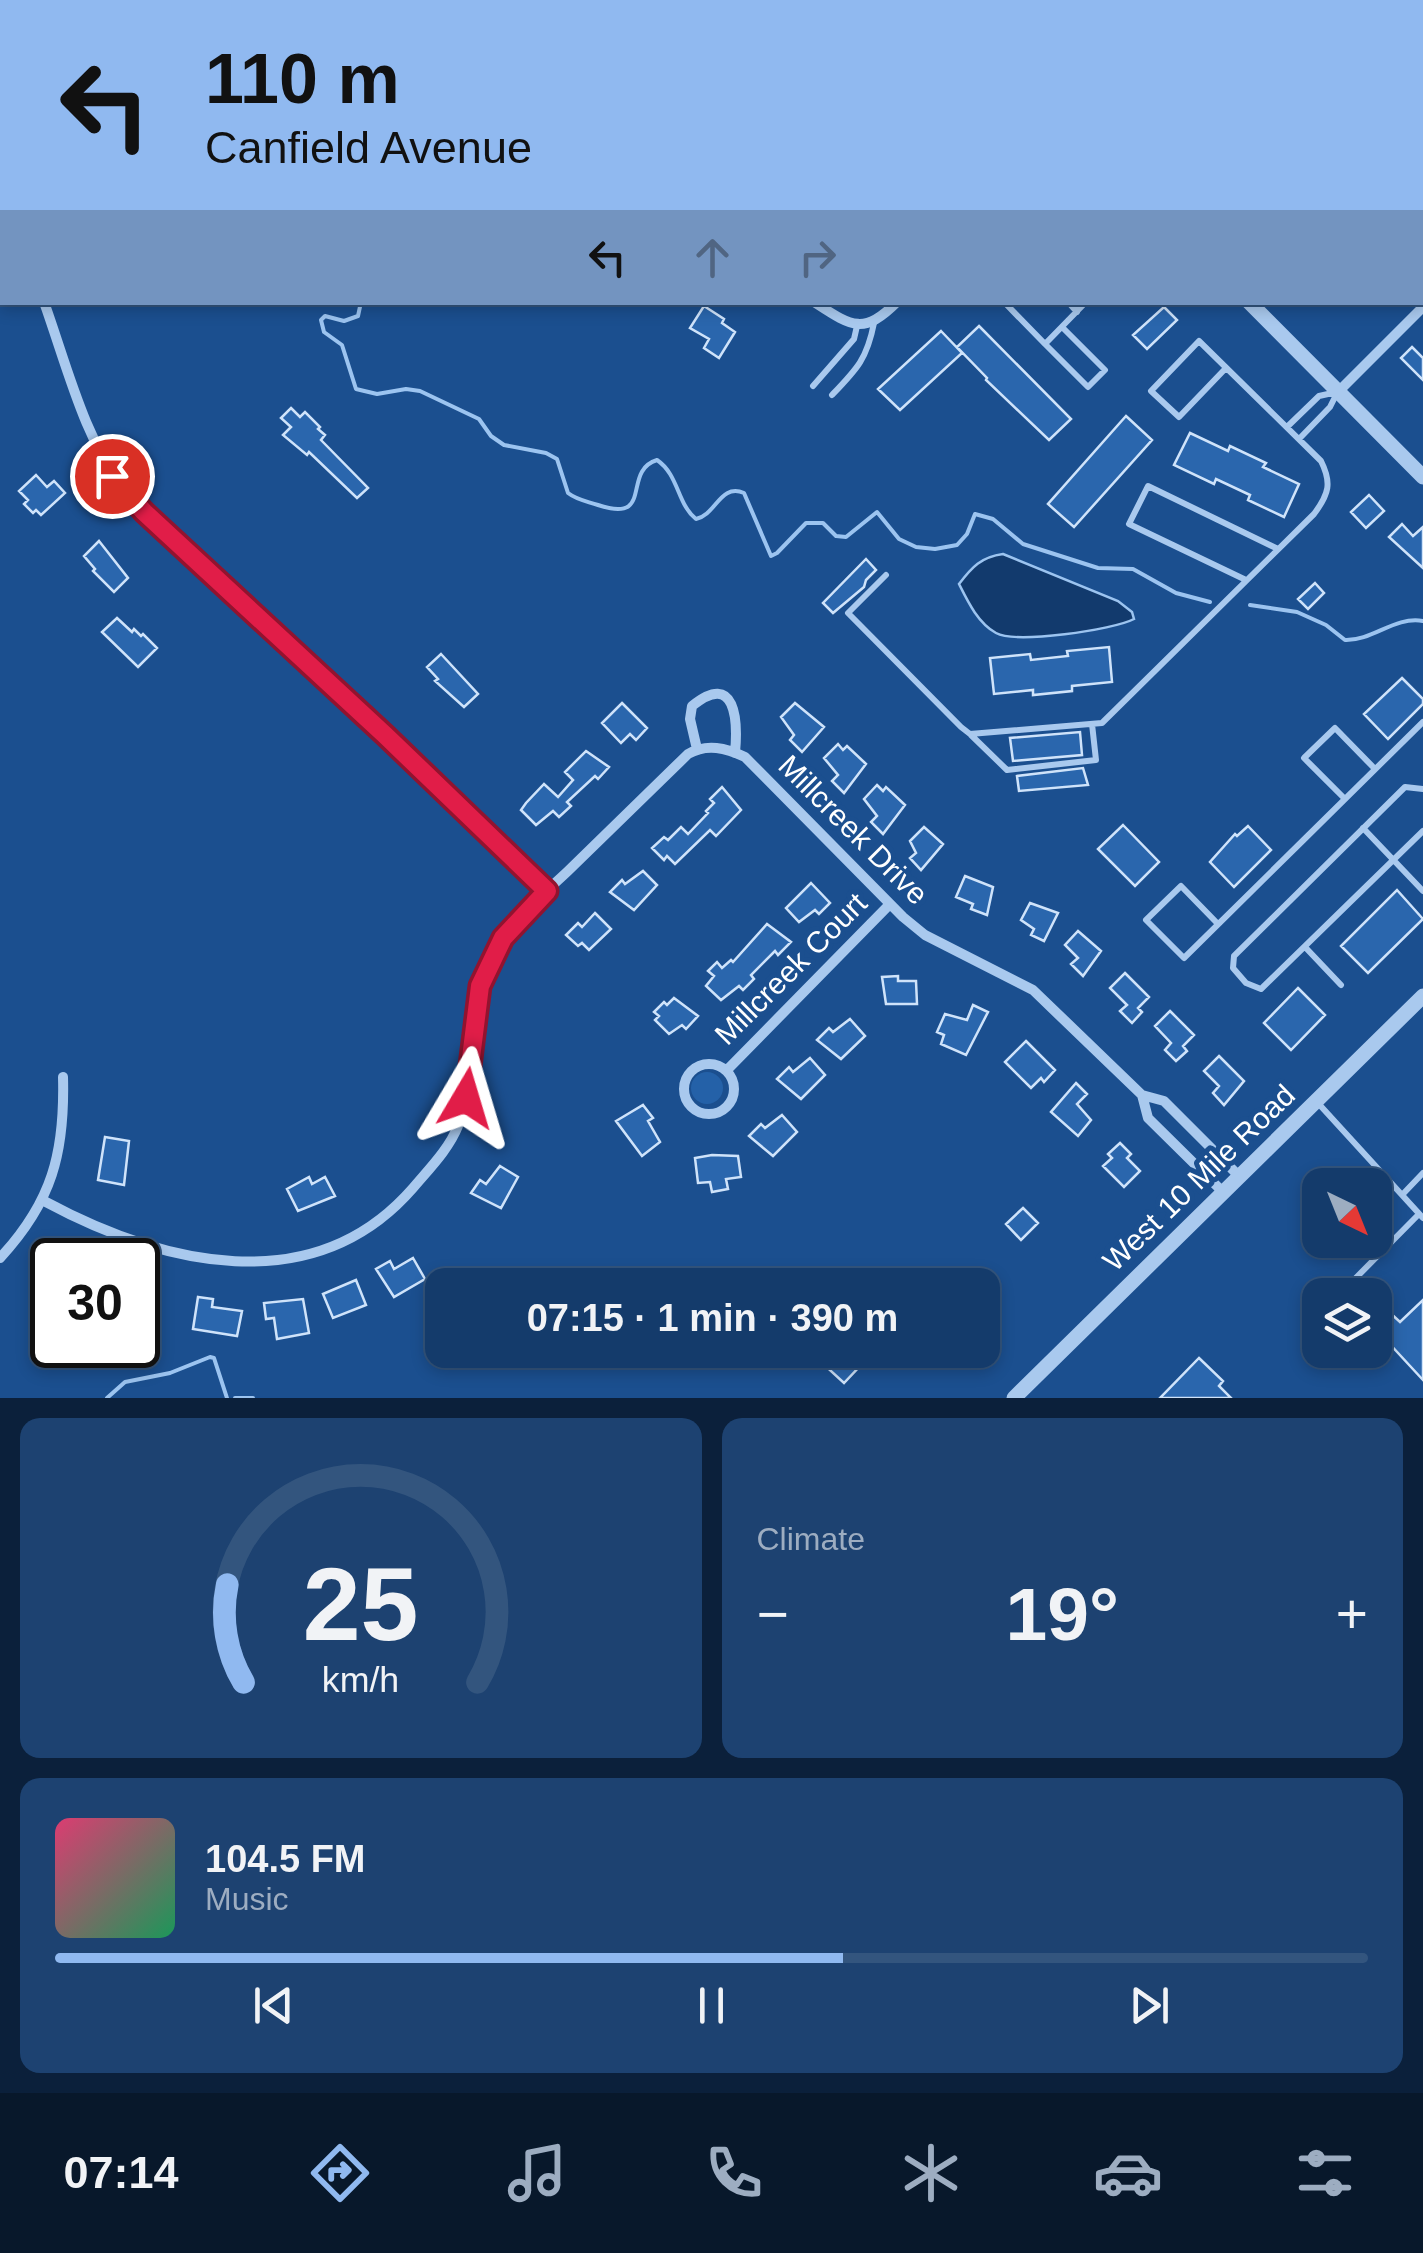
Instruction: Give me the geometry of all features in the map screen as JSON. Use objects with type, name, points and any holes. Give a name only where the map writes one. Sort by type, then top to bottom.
[{"type":"street","points":[[45,305],[84,414],[107,466],[125,492],[547,891]]},
{"type":"street","points":[[819,305],[857,326],[874,323],[894,305]]},
{"type":"street","points":[[1253,305],[1423,477]]},
{"type":"street","points":[[1338,392],[1423,307]]},
{"type":"street","points":[[44,1201],[106,1230],[220,1262],[287,1261],[346,1241],[370,1227],[414,1186],[448,1145],[458,1126],[470,1077],[480,986],[503,938],[697,749],[690,718],[692,706],[704,696],[721,695],[730,700],[736,712],[735,752]]},
{"type":"street","name":"Millcreek Drive","points":[[697,749],[716,748],[745,757],[890,904],[926,935],[1033,990],[1142,1095],[1164,1102],[1240,1177]]},
{"type":"street","name":"Millcreek Court","points":[[726,1070],[890,904]]},
{"type":"street","name":"West 10 Mile Road","points":[[1014,1398],[1423,996]]},
{"type":"street","name":"Millcreek Court","points":[[713,1063],[726,1070],[734,1084],[727,1107],[704,1114],[690,1106],[684,1084],[691,1070],[713,1063]]},
{"type":"street","points":[[0,1258],[28,1227],[44,1201],[57,1159],[64,1112],[63,1077]]},
{"type":"street","name":"Millcreek Drive","points":[[1142,1095],[1148,1118],[1224,1193]]},
{"type":"lane","points":[[1007,305],[1088,387],[1105,370],[1062,327]]},
{"type":"lane","points":[[1071,305],[1077,312]]},
{"type":"lane","points":[[1045,344],[1083,305]]},
{"type":"lane","points":[[832,395],[868,352],[874,323]]},
{"type":"lane","points":[[812,386],[854,339],[857,326]]},
{"type":"lane","points":[[970,734],[1102,722],[1327,497],[1330,478],[1321,461],[1199,341],[1151,390],[1179,418],[1226,368]]},
{"type":"lane","points":[[1288,426],[1319,396],[1338,392]]},
{"type":"lane","points":[[1300,438],[1330,408],[1338,392]]},
{"type":"lane","points":[[1246,580],[1128,524],[1148,486],[1278,549]]},
{"type":"lane","points":[[886,575],[848,613],[1007,770],[1096,760],[1092,724]]},
{"type":"lane","points":[[1218,924],[1181,886],[1146,920],[1184,958],[1423,722]]},
{"type":"lane","points":[[1345,799],[1304,758],[1324,738],[1335,728],[1376,769]]},
{"type":"lane","points":[[1423,789],[1405,787],[1234,956],[1233,968],[1246,984],[1261,989],[1423,831]]},
{"type":"lane","points":[[1363,828],[1423,891]]},
{"type":"lane","points":[[1305,947],[1341,985]]},
{"type":"lane","points":[[1316,1101],[1421,1216],[1357,1278]]},
{"type":"lane","points":[[1402,1195],[1423,1173]]},
{"type":"shaded area","points":[[1003,554],[1118,601],[1132,612],[1134,619],[1065,634],[1023,637],[996,633],[979,618],[959,584],[978,564]]},
{"type":"shaded area","points":[[707,1072],[718,1077],[723,1088],[718,1099],[707,1104],[696,1099],[691,1088],[696,1077]]},
{"type":"building","points":[[704,306],[735,332],[719,358],[704,348],[709,339],[690,328]]},
{"type":"building","points":[[1164,307],[1177,320],[1147,349],[1133,335]]},
{"type":"building","points":[[979,326],[1071,419],[1049,440],[957,347]]},
{"type":"building","points":[[941,331],[962,353],[900,410],[878,389]]},
{"type":"building","points":[[1412,347],[1423,358],[1423,380],[1401,358]]},
{"type":"building","points":[[291,408],[300,417],[305,412],[320,427],[325,435],[321,440],[368,488],[357,498],[309,452],[307,455],[283,435],[291,427],[281,418]]},
{"type":"building","points":[[1126,416],[1152,440],[1074,527],[1048,504]]},
{"type":"building","points":[[1190,433],[1228,451],[1230,446],[1299,484],[1284,517],[1248,500],[1250,495],[1174,465]]},
{"type":"building","points":[[36,475],[47,487],[54,481],[65,493],[41,515],[24,504],[28,500],[19,491]]},
{"type":"building","points":[[1369,495],[1384,511],[1366,528],[1351,512]]},
{"type":"building","points":[[1402,524],[1413,536],[1423,527],[1423,568],[1389,537]]},
{"type":"building","points":[[99,541],[128,578],[114,592],[84,556]]},
{"type":"building","points":[[866,559],[876,570],[864,587],[833,613],[823,603]]},
{"type":"building","points":[[1315,583],[1324,593],[1308,609],[1298,599]]},
{"type":"building","points":[[117,618],[157,648],[138,667],[102,632]]},
{"type":"building","points":[[1109,647],[1112,682],[1033,695],[1033,690],[994,694],[990,658],[1030,654],[1031,660]]},
{"type":"building","points":[[441,654],[478,694],[464,707],[435,681],[438,679],[427,667]]},
{"type":"building","points":[[1402,678],[1423,699],[1423,704],[1388,739],[1364,714]]},
{"type":"building","points":[[622,703],[647,728],[636,740],[630,734],[621,743],[602,723]]},
{"type":"building","points":[[795,703],[824,727],[802,752],[790,740],[794,735],[781,717]]},
{"type":"building","points":[[1080,732],[1082,755],[1013,761],[1010,738]]},
{"type":"building","points":[[838,744],[843,750],[847,746],[866,764],[844,793],[832,781],[838,775],[824,758]]},
{"type":"building","points":[[586,751],[609,767],[567,802],[571,806],[559,817],[553,811],[536,825],[521,810],[544,784],[558,797],[573,780],[565,772]]},
{"type":"building","points":[[1083,768],[1088,785],[1019,791],[1017,776]]},
{"type":"building","points":[[877,785],[883,791],[886,787],[905,805],[883,834],[871,822],[877,816],[864,799]]},
{"type":"building","points":[[722,787],[741,810],[716,836],[710,830],[675,864],[667,856],[664,860],[652,848],[681,827],[688,834],[708,813],[714,803],[710,799]]},
{"type":"building","points":[[1123,825],[1159,862],[1135,886],[1098,849]]},
{"type":"building","points":[[1248,826],[1271,850],[1234,887],[1210,862],[1235,834]]},
{"type":"building","points":[[924,827],[943,844],[921,870],[910,858],[916,853],[910,841]]},
{"type":"building","points":[[643,871],[657,885],[634,910],[610,892],[622,880],[625,884]]},
{"type":"building","points":[[965,876],[993,887],[987,915],[956,897]]},
{"type":"building","points":[[811,883],[830,903],[819,914],[815,910],[799,922],[786,908]]},
{"type":"building","points":[[1397,890],[1423,919],[1368,973],[1341,946]]},
{"type":"building","points":[[1030,903],[1058,913],[1044,941],[1031,935],[1034,929],[1021,920]]},
{"type":"building","points":[[595,913],[611,929],[589,950],[566,935],[578,923],[582,927]]},
{"type":"building","points":[[767,924],[791,942],[778,955],[775,951],[751,975],[754,979],[743,990],[739,986],[721,1000],[706,986],[714,976],[708,971],[717,962],[722,968],[733,962]]},
{"type":"building","points":[[1078,931],[1101,951],[1083,976],[1071,964],[1078,958],[1065,945]]},
{"type":"building","points":[[1125,973],[1149,997],[1138,1008],[1142,1012],[1132,1023],[1120,1011],[1127,1005],[1110,988]]},
{"type":"building","points":[[898,976],[898,981],[916,981],[917,1004],[886,1004],[882,977]]},
{"type":"building","points":[[1298,988],[1325,1015],[1291,1050],[1264,1023]]},
{"type":"building","points":[[674,998],[698,1016],[686,1029],[682,1025],[669,1034],[655,1020],[659,1016],[654,1012]]},
{"type":"building","points":[[973,1005],[988,1012],[966,1055],[941,1044],[944,1035],[937,1032],[945,1014],[967,1020]]},
{"type":"building","points":[[1170,1011],[1194,1035],[1183,1046],[1187,1051],[1176,1061],[1165,1050],[1171,1043],[1155,1026]]},
{"type":"building","points":[[850,1019],[865,1036],[841,1059],[817,1040],[829,1028],[833,1032]]},
{"type":"building","points":[[1026,1041],[1055,1070],[1031,1088],[1005,1062]]},
{"type":"building","points":[[1219,1056],[1244,1081],[1224,1105],[1213,1093],[1219,1086],[1204,1071]]},
{"type":"building","points":[[810,1058],[825,1075],[801,1099],[777,1079],[789,1067],[793,1072]]},
{"type":"building","points":[[1076,1083],[1087,1094],[1077,1104],[1091,1120],[1078,1136],[1051,1112]]},
{"type":"building","points":[[643,1105],[653,1118],[648,1121],[660,1142],[642,1156],[616,1121]]},
{"type":"building","points":[[782,1115],[797,1132],[773,1156],[749,1136],[761,1124],[765,1128]]},
{"type":"building","points":[[105,1137],[129,1141],[124,1185],[98,1180]]},
{"type":"building","points":[[1120,1143],[1131,1154],[1127,1158],[1140,1171],[1124,1187],[1103,1166],[1112,1158],[1108,1154]]},
{"type":"building","points":[[738,1156],[741,1177],[726,1179],[728,1189],[712,1192],[710,1182],[698,1183],[695,1158]]},
{"type":"building","points":[[500,1166],[518,1177],[501,1208],[471,1193],[480,1180],[486,1184]]},
{"type":"building","points":[[309,1177],[312,1184],[325,1177],[335,1196],[298,1211],[287,1189]]},
{"type":"building","points":[[1023,1208],[1038,1223],[1021,1240],[1006,1224]]},
{"type":"building","points":[[413,1258],[425,1279],[394,1297],[376,1269],[390,1261],[394,1269]]},
{"type":"building","points":[[356,1280],[366,1305],[333,1318],[323,1294]]},
{"type":"building","points":[[198,1297],[213,1299],[212,1307],[242,1311],[237,1336],[193,1329]]},
{"type":"building","points":[[303,1299],[309,1333],[277,1339],[274,1318],[266,1319],[264,1303]]},
{"type":"building","points":[[1423,1300],[1423,1380],[1392,1346],[1392,1315],[1400,1322]]},
{"type":"building","points":[[1199,1358],[1223,1381],[1219,1386],[1231,1398],[1160,1398]]},
{"type":"building","points":[[828,1368],[858,1368],[844,1383]]},
{"type":"waterway","points":[[360,305],[358,316],[344,321],[325,316],[321,320],[324,332],[342,345],[356,389],[377,394],[420,391],[479,419],[491,436],[504,445],[557,459],[568,493],[582,500],[626,508],[646,466],[657,460],[670,473],[685,506],[696,519],[729,492],[744,493],[771,556],[806,523],[823,523],[836,536],[846,537],[877,512],[899,539],[916,547],[957,545],[967,534],[975,514],[993,519],[1023,544],[1098,568],[1133,569],[1176,593],[1210,602]]},
{"type":"waterway","points":[[1250,605],[1297,612],[1326,625],[1345,640],[1365,637],[1403,622],[1423,621]]},
{"type":"waterway","points":[[107,1398],[125,1382],[170,1373],[210,1357],[214,1358],[227,1398]]},
{"type":"waterway","points":[[235,1398],[253,1398]]},
{"type":"route","points":[[112,476],[144,512],[547,891],[503,938],[480,986],[466,1098]]}]
